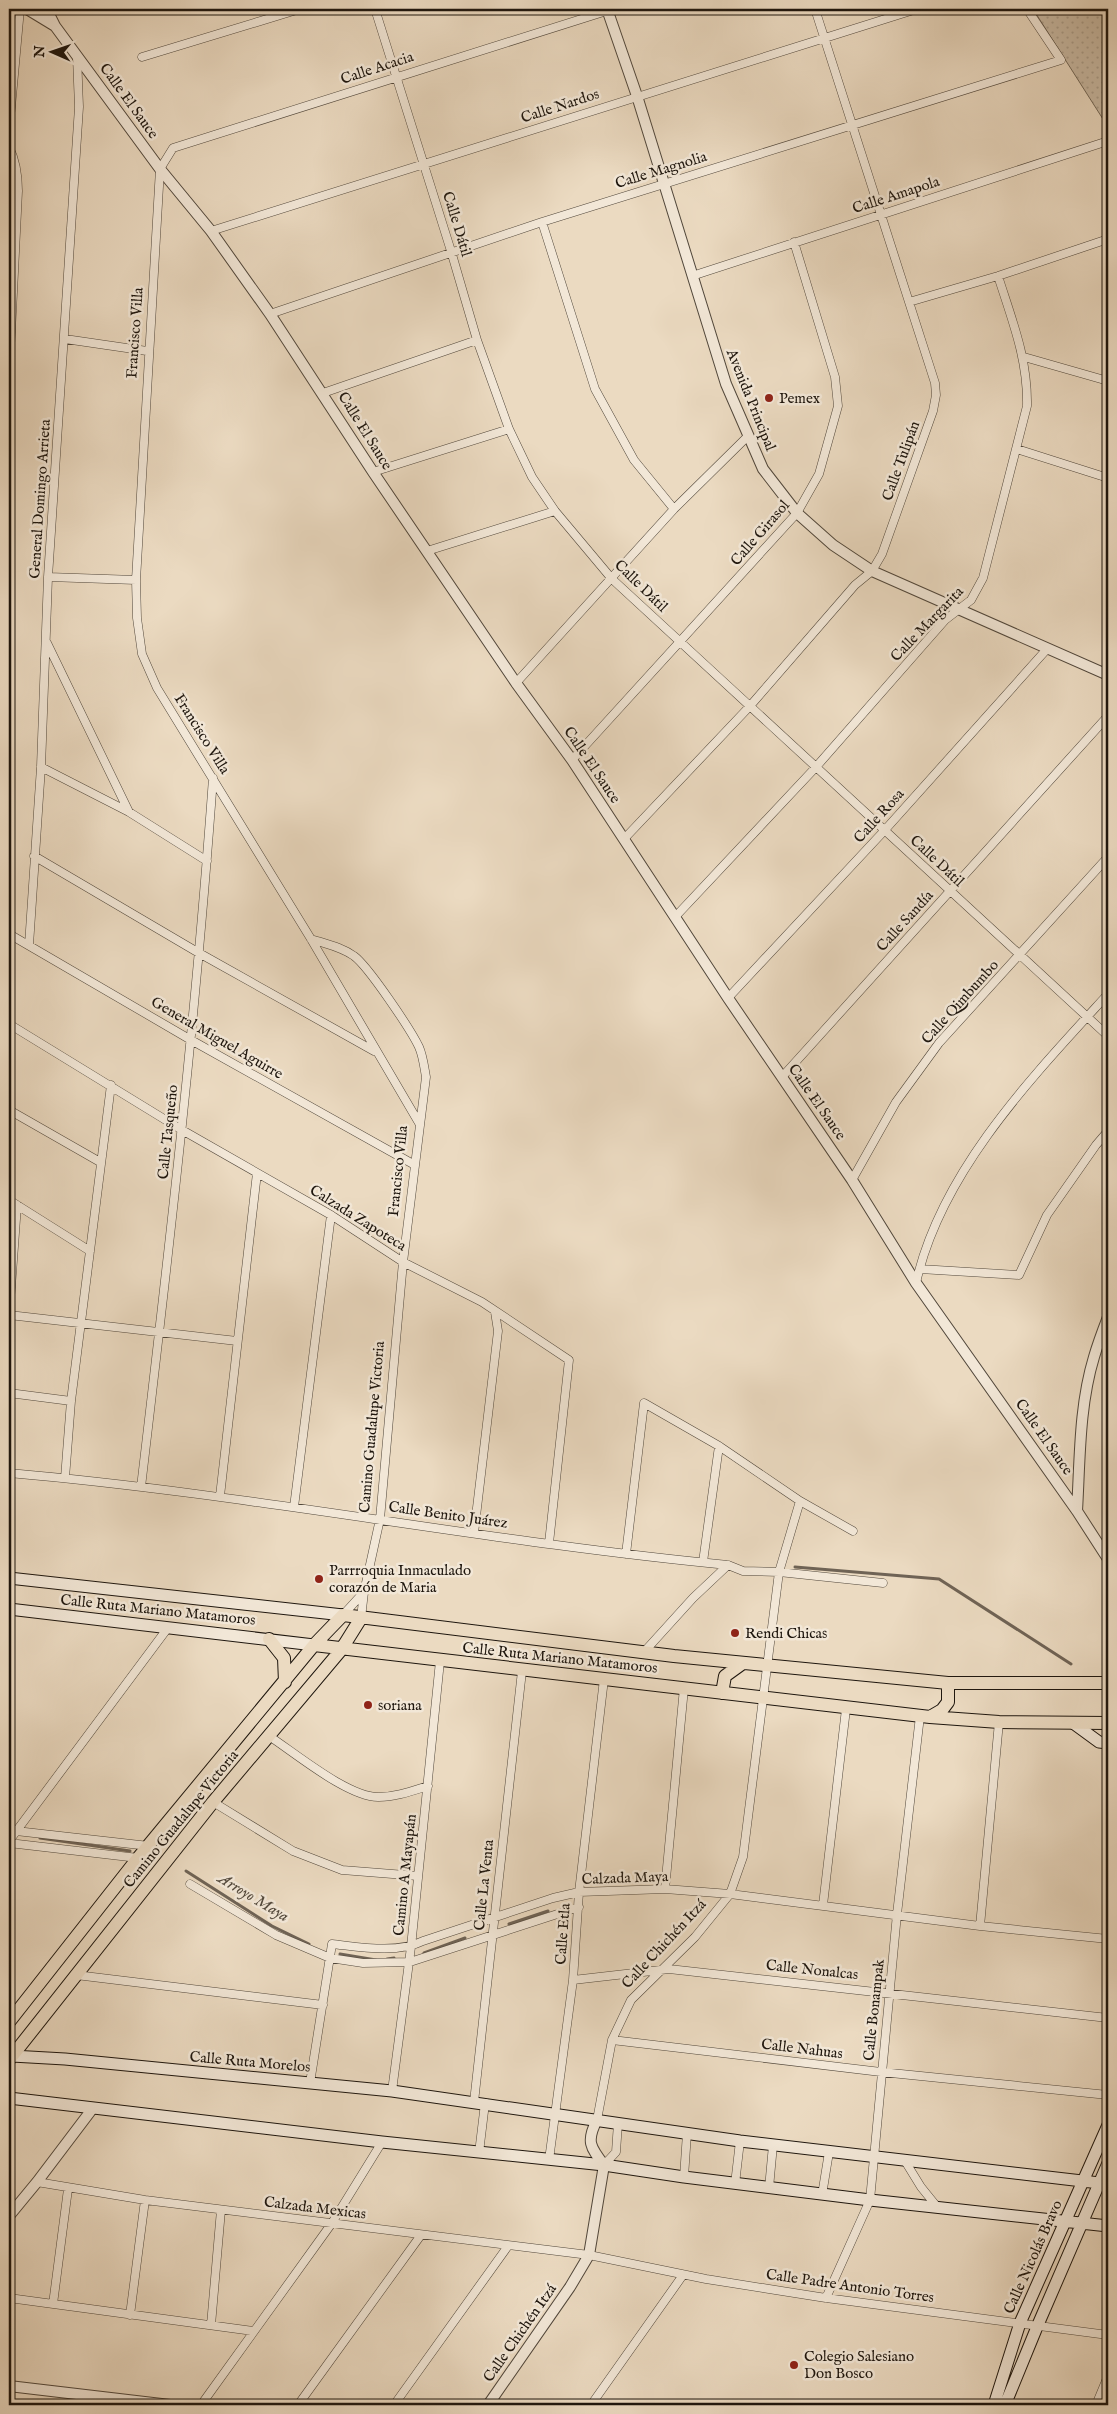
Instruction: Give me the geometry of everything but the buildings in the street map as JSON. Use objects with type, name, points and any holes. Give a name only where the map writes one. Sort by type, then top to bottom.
[{"type":"main road","name":"Calle Ruta Mariano Matamoros","points":[[9,1578],[343,1615],[766,1666],[948,1684],[1108,1683]]},
{"type":"main road","name":"Calle Ruta Mariano Matamoros","points":[[9,1610],[167,1629],[269,1638],[342,1650],[925,1717],[999,1722],[1108,1723]]},
{"type":"main road","name":"Camino Guadalupe Victoria","points":[[9,2022],[138,1858],[314,1645],[343,1615]]},
{"type":"main road","name":"Camino Guadalupe Victoria","points":[[10,2057],[213,1802],[342,1650],[361,1618]]},
{"type":"main road","points":[[269,1638],[284,1658],[285,1682]]},
{"type":"main road","points":[[722,1693],[725,1676],[743,1663]]},
{"type":"main road","points":[[925,1717],[948,1702],[948,1684]]},
{"type":"main road","points":[[1073,1723],[1099,1742],[1108,1743]]},
{"type":"main road","name":"Calle Ruta Morelos","points":[[10,2057],[65,2059],[392,2091],[740,2141],[1104,2184]]},
{"type":"main road","points":[[9,2098],[479,2153],[604,2165],[684,2178],[822,2195],[1108,2226]]},
{"type":"main road","name":"Calle Nicolás Bravo","points":[[994,2405],[1020,2323],[1108,2125]]},
{"type":"main road","name":"Calle Nicolás Bravo","points":[[1006,2405],[1081,2223],[1104,2184],[1108,2163]]},
{"type":"street","points":[[9,128],[13,53],[20,9]]},
{"type":"street","name":"Calle El Sauce","points":[[27,9],[55,26],[160,169],[211,231],[270,314],[373,472],[516,683],[572,760],[728,998],[852,1180],[916,1284],[1077,1510],[1108,1559]]},
{"type":"street","points":[[51,9],[50,16],[55,26]]},
{"type":"street","points":[[142,57],[300,9]]},
{"type":"street","name":"Calle Dátil","points":[[375,9],[451,251],[476,340],[509,429],[532,477],[555,511],[612,579],[1108,1036]]},
{"type":"street","name":"Calle Acacia","points":[[160,169],[173,148],[609,9]]},
{"type":"street","name":"Avenida Principal","points":[[609,9],[726,384],[747,437],[763,468],[797,513],[833,545],[872,571],[1047,650],[1108,675]]},
{"type":"street","name":"Calle Tulipán","points":[[624,839],[750,706],[855,585],[872,571],[886,545],[933,411],[936,395],[935,384],[815,9]]},
{"type":"street","name":"Calle Nardos","points":[[211,231],[917,9]]},
{"type":"street","name":"Calle Magnolia","points":[[270,314],[451,251],[663,183],[1061,60],[1027,9]]},
{"type":"street","name":"General Domingo Arrieta","points":[[29,945],[41,767],[48,577],[79,107],[77,56]]},
{"type":"street","name":"Calle Amapola","points":[[692,276],[1108,141]]},
{"type":"street","points":[[9,147],[14,156],[18,173],[9,373]]},
{"type":"street","name":"Francisco Villa","points":[[160,169],[147,351],[136,580],[137,618],[142,654],[157,688],[311,939],[375,1052],[419,1123],[403,1262]]},
{"type":"street","points":[[542,222],[595,389],[634,460],[674,509]]},
{"type":"street","points":[[908,302],[998,276],[1108,238]]},
{"type":"street","name":"Calle Girasol","points":[[572,760],[797,513],[819,474],[838,406],[835,377],[794,242]]},
{"type":"street","name":"Calle Margarita","points":[[676,916],[816,767],[945,620],[971,600],[983,578],[1027,406],[1028,382],[1024,357],[998,276]]},
{"type":"street","points":[[65,339],[147,351]]},
{"type":"street","points":[[323,393],[476,340]]},
{"type":"street","points":[[1024,357],[1108,381]]},
{"type":"street","points":[[373,472],[509,429]]},
{"type":"street","points":[[516,683],[674,509],[747,437]]},
{"type":"street","points":[[1017,450],[1108,478]]},
{"type":"street","points":[[427,551],[555,511]]},
{"type":"street","points":[[48,577],[136,580]]},
{"type":"street","points":[[46,642],[130,812]]},
{"type":"street","name":"Calle Rosa","points":[[728,998],[884,831],[1047,650]]},
{"type":"street","name":"Calle Sandía","points":[[782,1077],[1108,716]]},
{"type":"street","points":[[41,767],[130,812],[207,861]]},
{"type":"street","name":"Calle Tasqueño","points":[[141,1488],[200,954],[213,778]]},
{"type":"street","points":[[34,856],[200,954],[375,1052]]},
{"type":"street","name":"Calle Qimbumbo","points":[[852,1180],[896,1102],[939,1043],[1108,857]]},
{"type":"street","name":"General Miguel Aguirre","points":[[9,934],[191,1040],[413,1164]]},
{"type":"street","points":[[311,939],[342,949],[355,956],[367,968],[418,1045],[424,1060],[426,1077],[419,1123]]},
{"type":"street","points":[[916,1284],[920,1268],[949,1196],[988,1133],[1108,994]]},
{"type":"street","name":"Calzada Zapoteca","points":[[9,1024],[111,1084],[182,1130],[331,1215],[403,1262],[482,1302],[494,1312],[569,1360],[549,1543]]},
{"type":"street","points":[[66,1478],[72,1401],[111,1084]]},
{"type":"street","points":[[9,1110],[100,1162]]},
{"type":"street","points":[[920,1268],[1019,1276],[1047,1215],[1108,1131]]},
{"type":"street","points":[[220,1496],[257,1173]]},
{"type":"street","points":[[9,1200],[90,1251]]},
{"type":"street","points":[[17,1205],[9,1315],[237,1341]]},
{"type":"street","points":[[294,1507],[331,1215]]},
{"type":"street","name":"Camino Guadalupe Victoria","points":[[361,1618],[364,1592],[380,1519],[403,1262]]},
{"type":"street","points":[[474,1532],[498,1331],[494,1312]]},
{"type":"street","points":[[1077,1510],[1081,1431],[1093,1358],[1108,1317]]},
{"type":"street","points":[[9,1393],[72,1401]]},
{"type":"street","points":[[626,1554],[644,1403],[719,1446],[800,1501],[853,1531]]},
{"type":"street","points":[[703,1562],[719,1446]]},
{"type":"street","name":"Calle Benito Juárez","points":[[9,1473],[220,1496],[626,1554],[728,1565],[743,1571],[779,1572],[883,1583]]},
{"type":"street","name":"Calle Chichén Itzá","points":[[488,2405],[570,2286],[589,2255],[604,2165],[591,2149],[592,2130],[598,2120],[612,2040],[631,2000],[664,1970],[695,1937],[730,1894],[743,1857],[779,1572],[800,1501]]},
{"type":"street","points":[[644,1652],[693,1598],[728,1565]]},
{"type":"street","name":"Camino Guadalupe Victoria","points":[[343,1615],[364,1592]]},
{"type":"street","points":[[138,1858],[9,1842],[167,1629]]},
{"type":"street","name":"Camino A Mayapán","points":[[392,2091],[410,1962],[440,1661]]},
{"type":"street","name":"Calle La Venta","points":[[479,2153],[480,2103],[492,1936],[522,1671]]},
{"type":"street","name":"Calle Etla","points":[[550,2160],[573,1980],[579,1892],[604,1679]]},
{"type":"street","points":[[665,1889],[684,1688]]},
{"type":"street","points":[[822,1905],[846,1708]]},
{"type":"street","name":"Calle Bonampak","points":[[826,2298],[870,2200],[897,1914],[925,1717]]},
{"type":"street","points":[[980,1926],[999,1722]]},
{"type":"street","points":[[269,1736],[347,1789],[364,1796],[379,1798],[399,1795],[428,1786]]},
{"type":"street","points":[[213,1802],[293,1851],[342,1870],[418,1876]]},
{"type":"street","points":[[16,1831],[148,1846]]},
{"type":"street","name":"Calzada Maya","points":[[190,1884],[276,1935],[330,1958],[363,1963],[410,1962],[579,1907]]},
{"type":"street","name":"Calzada Maya","points":[[330,1958],[332,1944],[365,1948],[411,1947],[423,1941],[553,1898],[579,1892],[665,1889],[730,1894],[980,1926],[1108,1940]]},
{"type":"street","points":[[310,2083],[330,1958]]},
{"type":"street","name":"Calle Nonalcas","points":[[573,1980],[664,1970],[890,1992],[1108,2018]]},
{"type":"street","points":[[76,1975],[323,2005]]},
{"type":"street","name":"Calle Nahuas","points":[[612,2040],[881,2072],[1108,2095]]},
{"type":"street","points":[[9,2216],[93,2108]]},
{"type":"street","points":[[604,2165],[616,2152],[618,2123]]},
{"type":"street","points":[[684,2178],[687,2133]]},
{"type":"street","points":[[735,2184],[740,2141]]},
{"type":"street","points":[[201,2405],[332,2224],[382,2142]]},
{"type":"street","points":[[769,2188],[773,2145]]},
{"type":"street","points":[[822,2195],[829,2152]]},
{"type":"street","points":[[905,2161],[921,2187],[938,2208]]},
{"type":"street","name":"Calzada Mexicas","points":[[37,2182],[68,2189],[145,2200],[589,2255]]},
{"type":"street","points":[[53,2304],[68,2189]]},
{"type":"street","points":[[130,2315],[145,2200]]},
{"type":"street","points":[[211,2325],[221,2210]]},
{"type":"street","points":[[298,2405],[421,2235]]},
{"type":"street","points":[[394,2405],[508,2246]]},
{"type":"street","name":"Calle Padre Antonio Torres","points":[[589,2255],[683,2274],[826,2298],[1108,2335]]},
{"type":"street","points":[[591,2405],[683,2274]]},
{"type":"street","points":[[9,2298],[253,2331]]},
{"type":"street","points":[[1096,2405],[1108,2376]]},
{"type":"street","points":[[9,2386],[170,2405]]},
{"type":"shaded area","points":[[1033,9],[1108,9],[1108,127]]},
{"type":"waterway","points":[[795,1567],[939,1579],[1071,1664]]},
{"type":"waterway","name":"Arroyo Maya","points":[[40,1838],[130,1851]]},
{"type":"waterway","name":"Arroyo Maya","points":[[186,1871],[272,1926],[309,1944]]},
{"type":"waterway","name":"Arroyo Maya","points":[[509,1924],[548,1911]]},
{"type":"waterway","name":"Arroyo Maya","points":[[424,1953],[465,1938]]},
{"type":"waterway","name":"Arroyo Maya","points":[[340,1954],[376,1960]]},
{"type":"waterway","name":"Arroyo Maya","points":[[387,1959],[394,1958]]},
{"type":"place","name":"Pemex","points":[[769,398]]},
{"type":"place","name":"Parrroquia Inmaculado corazón de Maria","points":[[319,1579]]},
{"type":"place","name":"Rendi Chicas","points":[[735,1633]]},
{"type":"place","name":"soriana","points":[[368,1705]]},
{"type":"place","name":"Colegio Salesiano Don Bosco","points":[[794,2365]]}]
